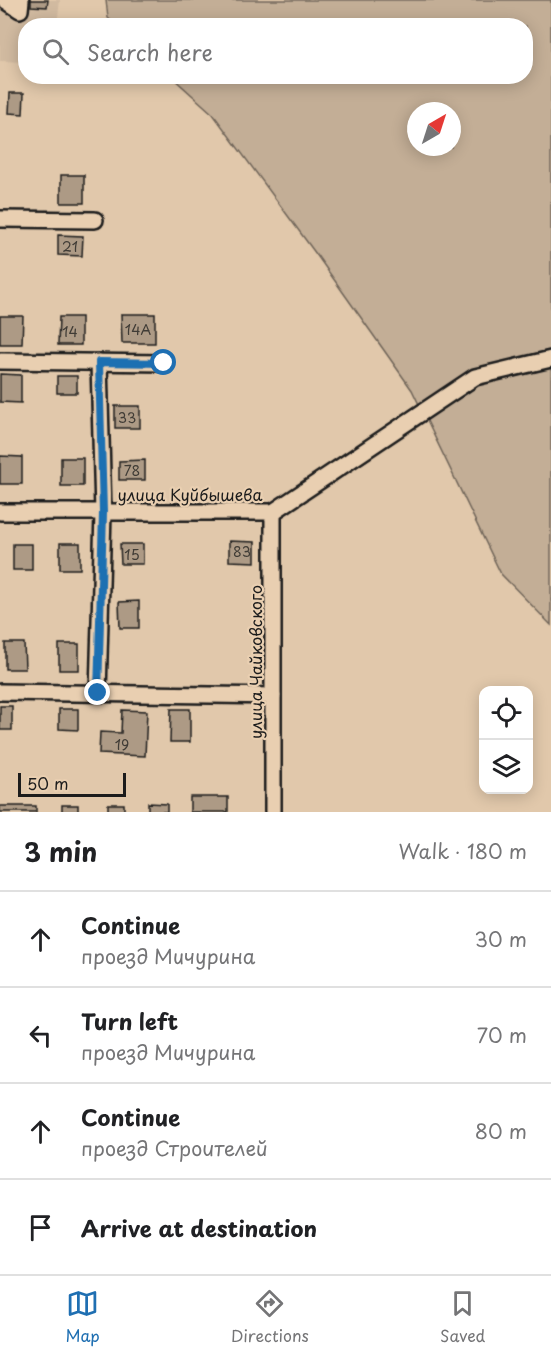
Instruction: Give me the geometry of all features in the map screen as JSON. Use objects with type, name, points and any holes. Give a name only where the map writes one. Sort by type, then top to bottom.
[{"type":"street","points":[[5,0],[20,10],[21,0]]},
{"type":"street","points":[[0,219],[95,220]]},
{"type":"street","points":[[273,512],[475,378],[551,359]]},
{"type":"street","points":[[0,361],[164,363]]},
{"type":"street","points":[[98,693],[103,513],[99,362]]},
{"type":"street","name":"улица Куйбышева","points":[[0,512],[273,512]]},
{"type":"street","name":"улица Чайковского","points":[[273,512],[273,812]]},
{"type":"street","points":[[0,692],[273,696]]},
{"type":"shaded area","points":[[0,0],[60,0],[58,18],[18,18],[18,62],[0,61]]},
{"type":"shaded area","points":[[106,0],[551,0],[551,625],[501,574],[412,390],[213,114],[180,84],[533,84],[533,18],[108,18]]},
{"type":"building","points":[[31,0],[48,0],[47,7],[31,6]]},
{"type":"building","points":[[10,93],[24,93],[23,114],[9,113]]},
{"type":"building","points":[[61,175],[84,175],[84,203],[61,203]]},
{"type":"building","points":[[58,235],[83,236],[82,256],[58,255]]},
{"type":"building","points":[[121,314],[155,314],[155,343],[122,343]]},
{"type":"building","points":[[0,316],[23,316],[22,344],[0,344]]},
{"type":"building","points":[[59,317],[81,317],[81,345],[58,345]]},
{"type":"building","points":[[0,374],[21,375],[21,403],[0,402]]},
{"type":"building","points":[[57,376],[77,376],[77,393],[57,393]]},
{"type":"building","points":[[115,406],[140,406],[140,428],[115,428]]},
{"type":"building","points":[[0,456],[22,457],[22,484],[0,484]]},
{"type":"building","points":[[61,458],[83,458],[83,486],[61,486]]},
{"type":"building","points":[[145,460],[145,480],[119,480],[119,461]]},
{"type":"building","points":[[229,541],[255,542],[255,562],[229,561]]},
{"type":"building","points":[[60,543],[80,543],[80,569],[60,569]]},
{"type":"building","points":[[13,544],[32,544],[32,570],[13,570]]},
{"type":"building","points":[[120,544],[143,544],[143,564],[121,564]]},
{"type":"building","points":[[139,601],[139,628],[120,628],[119,602]]},
{"type":"building","points":[[5,643],[24,643],[25,669],[5,669]]},
{"type":"building","points":[[59,644],[79,644],[79,670],[59,670]]},
{"type":"building","points":[[0,706],[12,706],[12,730],[0,730]]},
{"type":"building","points":[[59,709],[78,709],[78,730],[59,729]]},
{"type":"building","points":[[171,709],[190,709],[190,742],[170,742]]},
{"type":"building","points":[[122,710],[147,711],[145,756],[99,754],[100,732],[121,733]]},
{"type":"building","points":[[190,797],[228,797],[228,812],[190,812]]},
{"type":"building","points":[[148,803],[167,804],[167,812],[148,812]]},
{"type":"building","points":[[108,804],[124,804],[124,812],[108,812]]},
{"type":"building","points":[[62,805],[78,805],[78,812],[62,812]]},
{"type":"building","points":[[0,806],[36,806],[36,812],[0,812]]},
{"type":"route","points":[[98,693],[103,513],[99,362],[164,363]]}]
